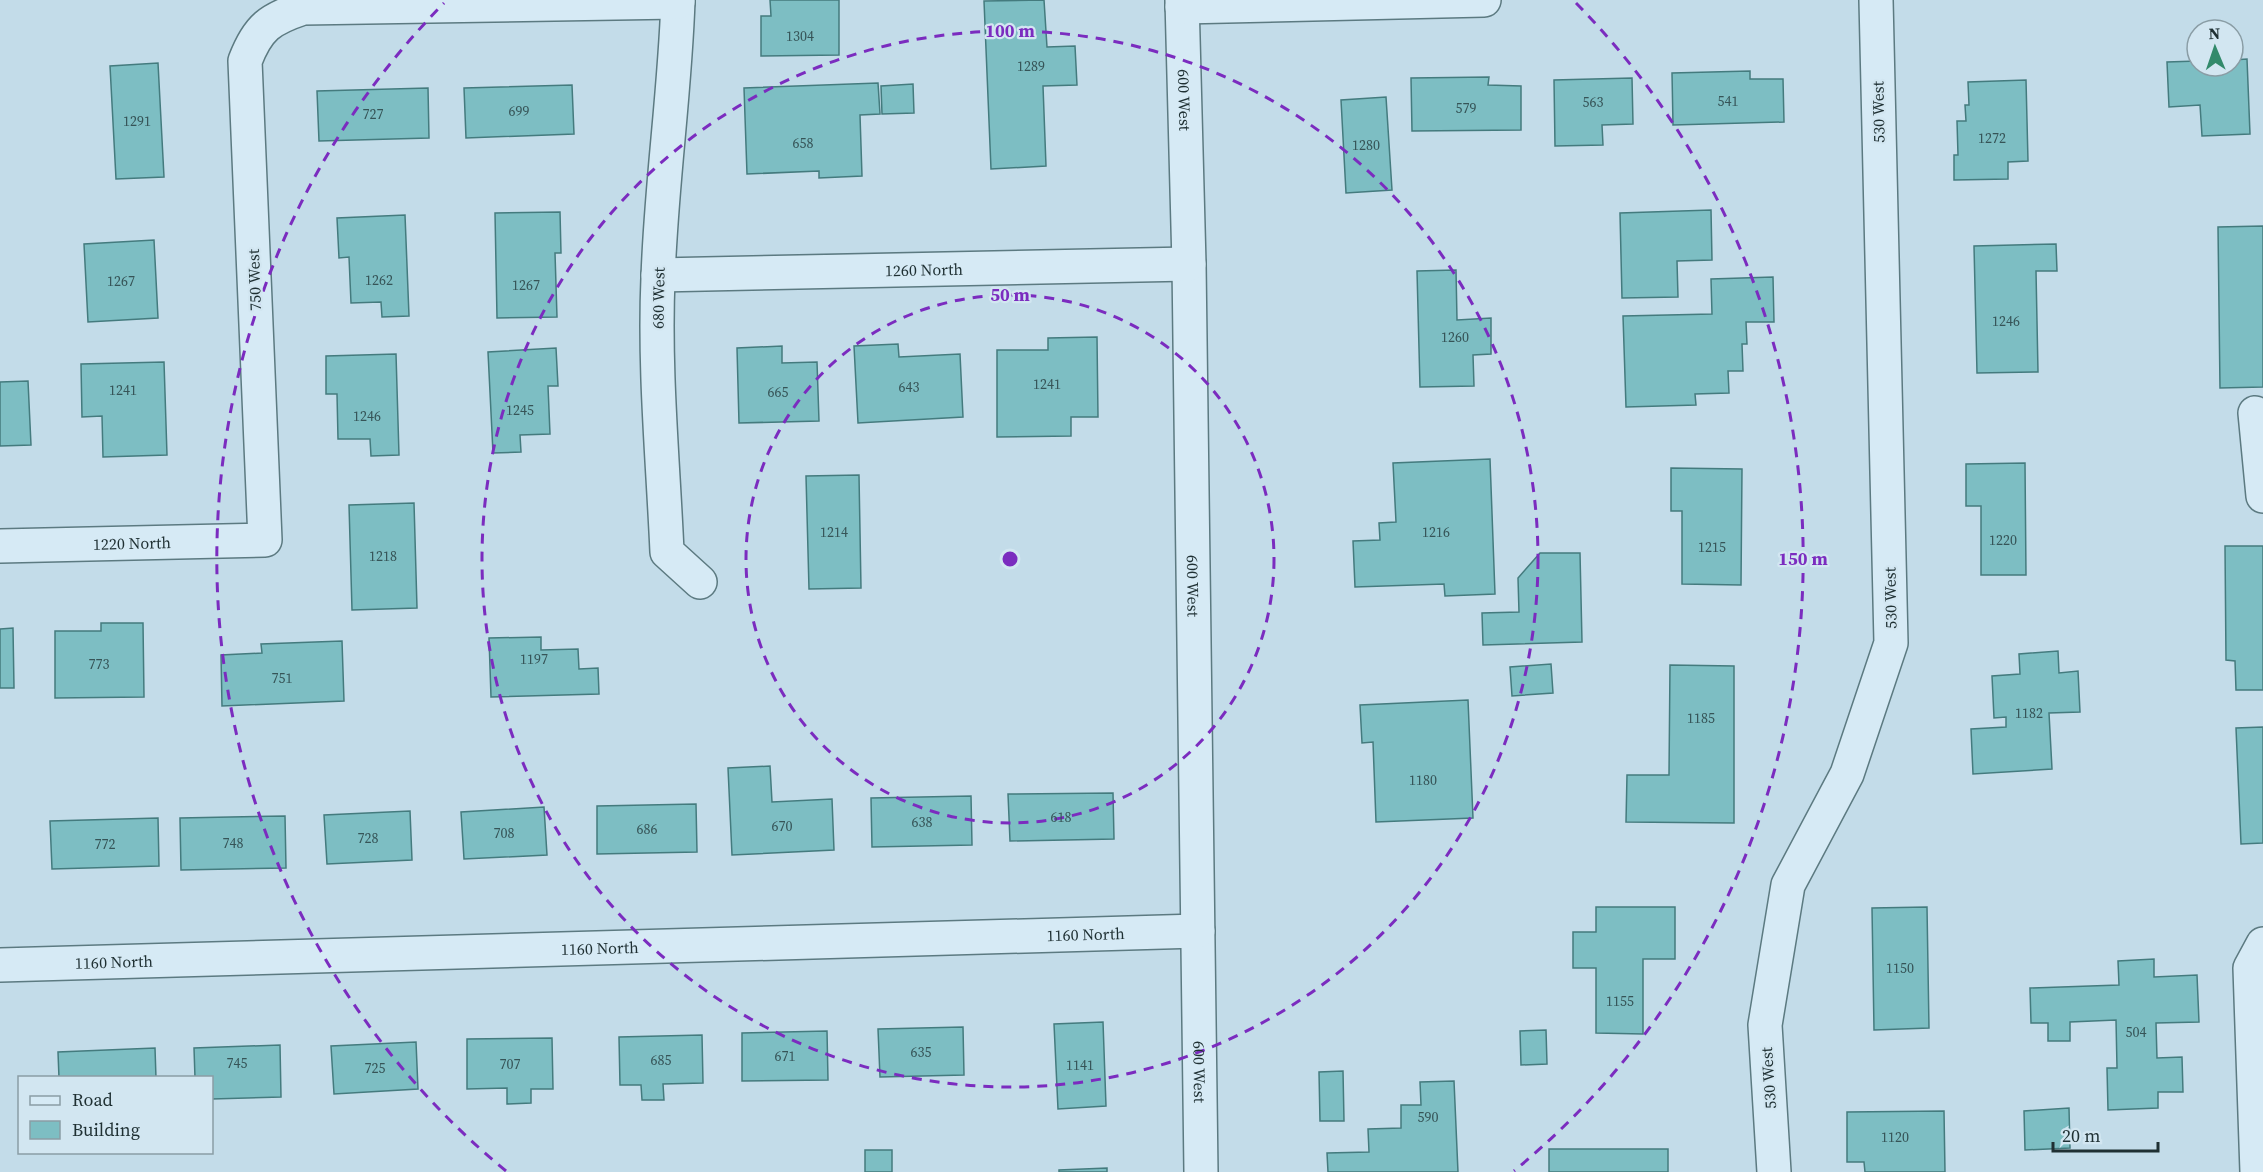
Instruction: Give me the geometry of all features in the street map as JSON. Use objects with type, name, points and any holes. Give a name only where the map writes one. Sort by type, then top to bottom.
[{"type":"street","points":[[1182,3],[1484,0]]},
{"type":"street","name":"530 West","points":[[1774,1172],[1764,1024],[1788,885],[1847,774],[1891,643],[1876,0]]},
{"type":"street","name":"750 West","points":[[265,540],[245,61],[254,38],[279,16],[303,8],[678,1]]},
{"type":"street","name":"680 West","points":[[678,1],[676,75],[665,159],[657,312],[667,552],[700,582]]},
{"type":"street","name":"600 West","points":[[1182,3],[1189,264],[1201,1172]]},
{"type":"street","name":"1260 North","points":[[658,275],[1189,264]]},
{"type":"street","points":[[2255,413],[2263,496]]},
{"type":"street","name":"1220 North","points":[[0,546],[265,540]]},
{"type":"street","name":"1160 North","points":[[0,964],[1198,931]]},
{"type":"street","points":[[2257,1172],[2250,968],[2263,944]]},
{"type":"building","points":[[770,0],[839,0],[839,55],[761,56],[761,16],[771,16]]},
{"type":"building","points":[[1044,0],[1047,47],[1075,46],[1077,85],[1043,86],[1046,166],[991,169],[984,1]]},
{"type":"building","points":[[2245,59],[2247,59],[2250,134],[2202,136],[2200,105],[2169,107],[2167,62],[2185,61],[2185,78],[2245,78]]},
{"type":"building","points":[[158,63],[164,177],[116,179],[110,66]]},
{"type":"building","points":[[1750,71],[1750,79],[1783,79],[1784,122],[1673,125],[1672,73]]},
{"type":"building","points":[[1489,77],[1488,85],[1521,86],[1521,130],[1412,131],[1411,78]]},
{"type":"building","points":[[1632,78],[1633,124],[1602,125],[1603,145],[1555,146],[1554,80]]},
{"type":"building","points":[[2026,80],[2028,161],[2008,162],[2008,179],[1954,180],[1954,155],[1958,155],[1957,121],[1966,121],[1965,105],[1969,105],[1968,82]]},
{"type":"building","points":[[878,83],[880,114],[860,115],[862,176],[819,178],[819,171],[747,174],[744,88]]},
{"type":"building","points":[[913,84],[914,113],[882,114],[881,86]]},
{"type":"building","points":[[572,85],[574,134],[466,138],[464,88]]},
{"type":"building","points":[[428,88],[429,138],[319,141],[317,91]]},
{"type":"building","points":[[1386,97],[1392,190],[1346,193],[1341,100]]},
{"type":"building","points":[[1711,210],[1712,260],[1677,261],[1678,297],[1622,298],[1620,213]]},
{"type":"building","points":[[560,212],[561,253],[555,253],[557,317],[497,318],[495,213]]},
{"type":"building","points":[[405,215],[409,316],[382,317],[381,302],[351,303],[349,257],[339,258],[337,218]]},
{"type":"building","points":[[2263,226],[2263,387],[2220,388],[2218,227]]},
{"type":"building","points":[[154,240],[158,318],[88,322],[84,244]]},
{"type":"building","points":[[2056,244],[2057,271],[2036,271],[2038,372],[1977,373],[1974,246]]},
{"type":"building","points":[[1456,270],[1457,320],[1491,318],[1491,354],[1473,355],[1474,386],[1420,387],[1417,271]]},
{"type":"building","points":[[1773,277],[1774,322],[1746,322],[1747,344],[1742,344],[1743,371],[1728,371],[1729,393],[1695,394],[1696,405],[1626,407],[1623,316],[1712,314],[1711,279]]},
{"type":"building","points":[[1097,337],[1098,417],[1071,417],[1071,436],[997,437],[997,350],[1048,350],[1048,338]]},
{"type":"building","points":[[898,344],[899,357],[960,354],[963,417],[858,423],[854,346]]},
{"type":"building","points":[[782,346],[782,363],[817,362],[819,421],[739,423],[737,348]]},
{"type":"building","points":[[556,348],[558,386],[548,386],[550,434],[520,435],[521,452],[493,453],[488,352]]},
{"type":"building","points":[[396,354],[399,455],[371,456],[370,439],[338,439],[337,394],[326,394],[326,356]]},
{"type":"building","points":[[164,362],[167,455],[103,457],[102,416],[82,417],[81,364]]},
{"type":"building","points":[[28,381],[31,445],[0,446],[0,382]]},
{"type":"building","points":[[1490,459],[1495,594],[1445,596],[1444,584],[1355,587],[1353,541],[1380,540],[1379,523],[1396,522],[1393,463]]},
{"type":"building","points":[[2025,463],[2026,575],[1981,575],[1981,506],[1966,506],[1966,464]]},
{"type":"building","points":[[1671,468],[1742,469],[1741,585],[1682,584],[1682,511],[1671,511]]},
{"type":"building","points":[[859,475],[861,588],[809,589],[806,476]]},
{"type":"building","points":[[414,503],[417,608],[352,610],[349,505]]},
{"type":"building","points":[[2225,546],[2263,546],[2263,690],[2236,690],[2235,661],[2226,660]]},
{"type":"building","points":[[1540,553],[1580,553],[1582,642],[1483,645],[1482,613],[1519,612],[1518,578]]},
{"type":"building","points":[[101,623],[143,623],[144,697],[55,698],[55,631],[101,631]]},
{"type":"building","points":[[13,628],[14,688],[0,688],[0,629]]},
{"type":"building","points":[[541,637],[541,650],[578,649],[579,669],[598,668],[599,694],[491,697],[489,638]]},
{"type":"building","points":[[342,641],[344,701],[222,706],[221,655],[262,653],[261,644]]},
{"type":"building","points":[[2058,651],[2059,673],[2078,671],[2080,712],[2049,713],[2052,769],[1973,774],[1971,729],[2006,727],[2006,717],[1994,718],[1992,676],[2020,674],[2019,654]]},
{"type":"building","points":[[1551,664],[1553,693],[1512,696],[1510,667]]},
{"type":"building","points":[[1670,665],[1734,666],[1734,823],[1626,822],[1627,775],[1669,775]]},
{"type":"building","points":[[1468,700],[1473,818],[1376,822],[1373,742],[1362,743],[1360,705]]},
{"type":"building","points":[[2263,727],[2263,843],[2241,844],[2236,728]]},
{"type":"building","points":[[770,766],[772,802],[832,799],[834,850],[732,855],[728,768]]},
{"type":"building","points":[[1113,793],[1114,839],[1010,841],[1008,794]]},
{"type":"building","points":[[971,796],[972,845],[872,847],[871,798]]},
{"type":"building","points":[[696,804],[697,852],[597,854],[597,806]]},
{"type":"building","points":[[544,807],[547,855],[464,859],[461,812]]},
{"type":"building","points":[[410,811],[412,860],[327,864],[324,815]]},
{"type":"building","points":[[285,816],[286,868],[181,870],[180,818]]},
{"type":"building","points":[[158,818],[159,866],[52,869],[50,821]]},
{"type":"building","points":[[1596,907],[1675,907],[1675,959],[1643,959],[1643,1034],[1596,1033],[1596,968],[1573,968],[1573,932],[1596,932]]},
{"type":"building","points":[[1927,907],[1929,1028],[1874,1030],[1872,908]]},
{"type":"building","points":[[2154,959],[2154,977],[2197,975],[2199,1022],[2156,1023],[2157,1058],[2182,1057],[2183,1092],[2158,1092],[2158,1108],[2108,1110],[2107,1068],[2117,1068],[2116,1020],[2070,1022],[2070,1041],[2048,1041],[2048,1023],[2031,1023],[2030,988],[2119,985],[2118,961]]},
{"type":"building","points":[[1103,1022],[1106,1106],[1058,1109],[1054,1024]]},
{"type":"building","points":[[963,1027],[964,1075],[880,1077],[878,1029]]},
{"type":"building","points":[[1546,1030],[1547,1064],[1521,1065],[1520,1031]]},
{"type":"building","points":[[827,1031],[828,1080],[742,1081],[742,1033]]},
{"type":"building","points":[[702,1035],[703,1083],[663,1084],[664,1100],[642,1100],[641,1085],[620,1085],[619,1037]]},
{"type":"building","points":[[552,1038],[553,1089],[531,1089],[531,1103],[507,1104],[507,1088],[467,1089],[467,1039]]},
{"type":"building","points":[[416,1042],[418,1089],[334,1094],[331,1046]]},
{"type":"building","points":[[280,1045],[281,1097],[213,1099],[213,1076],[195,1076],[194,1048]]},
{"type":"building","points":[[155,1048],[156,1076],[59,1076],[58,1052]]},
{"type":"building","points":[[1343,1071],[1344,1121],[1320,1121],[1319,1072]]},
{"type":"building","points":[[1454,1081],[1458,1172],[1328,1172],[1327,1153],[1369,1152],[1368,1129],[1401,1128],[1401,1105],[1421,1105],[1420,1082]]},
{"type":"building","points":[[2069,1108],[2070,1148],[2025,1150],[2024,1111]]},
{"type":"building","points":[[1944,1111],[1945,1172],[1865,1172],[1864,1162],[1847,1162],[1847,1112]]},
{"type":"building","points":[[1549,1149],[1668,1149],[1668,1172],[1549,1172]]},
{"type":"building","points":[[865,1150],[892,1150],[892,1172],[865,1172]]},
{"type":"building","points":[[1107,1168],[1107,1172],[1059,1172],[1059,1170]]}]
